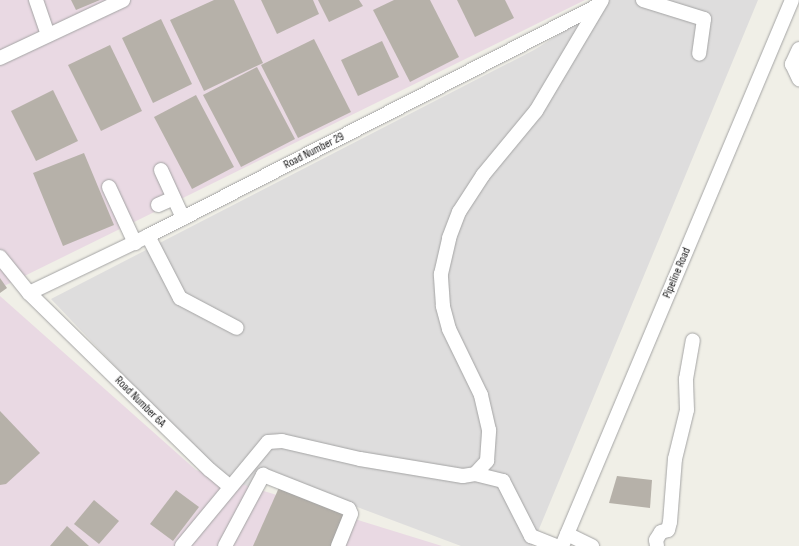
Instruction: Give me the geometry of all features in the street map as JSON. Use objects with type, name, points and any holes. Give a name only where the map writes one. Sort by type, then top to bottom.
[{"type":"street","points":[[36,0],[48,35]]},
{"type":"street","points":[[0,58],[123,0]]},
{"type":"street","points":[[644,0],[704,19],[699,54]]},
{"type":"street","name":"Pipeline Road","points":[[565,540],[792,0]]},
{"type":"street","points":[[475,474],[487,461],[489,430],[481,395],[449,329],[443,306],[441,274],[449,238],[459,212],[483,175],[536,111],[600,3]]},
{"type":"street","name":"Road Number 29","points":[[29,293],[135,243],[600,3]]},
{"type":"street","points":[[799,48],[792,64],[799,79]]},
{"type":"street","points":[[161,170],[183,218]]},
{"type":"street","points":[[109,187],[135,243]]},
{"type":"street","points":[[158,205],[174,198]]},
{"type":"street","points":[[148,236],[180,298],[237,328]]},
{"type":"street","name":"Road Number 6A","points":[[0,257],[29,293],[210,470],[230,487]]},
{"type":"street","points":[[657,546],[656,540],[661,532],[668,530],[670,522],[675,459],[687,410],[686,379],[693,341]]},
{"type":"street","points":[[182,546],[262,447],[274,440],[429,471],[475,474],[503,481],[531,536],[556,546]]},
{"type":"street","points":[[225,546],[263,475],[349,509],[351,514],[338,546]]},
{"type":"street","points":[[565,540],[592,546]]},
{"type":"shaded area","points":[[0,0],[585,0],[0,288]]},
{"type":"shaded area","points":[[600,0],[758,0],[532,546],[461,546],[272,475],[256,498],[206,462],[51,299],[534,50],[574,25]]},
{"type":"shaded area","points":[[0,296],[196,470],[442,546],[0,546]]},
{"type":"building","points":[[71,0],[100,0],[76,10]]},
{"type":"building","points":[[214,0],[234,0],[263,63],[204,91],[170,20]]},
{"type":"building","points":[[261,0],[313,0],[319,14],[277,34]]},
{"type":"building","points":[[318,0],[359,0],[363,6],[329,22]]},
{"type":"building","points":[[394,0],[430,0],[459,57],[410,82],[373,10]]},
{"type":"building","points":[[457,0],[505,0],[514,18],[475,37]]},
{"type":"building","points":[[161,19],[192,84],[153,103],[122,38]]},
{"type":"building","points":[[314,39],[351,112],[298,138],[261,65]]},
{"type":"building","points":[[382,41],[399,77],[358,96],[341,60]]},
{"type":"building","points":[[110,45],[142,111],[101,131],[68,65]]},
{"type":"building","points":[[257,67],[295,139],[241,167],[203,95]]},
{"type":"building","points":[[53,90],[78,141],[36,161],[11,111]]},
{"type":"building","points":[[196,95],[234,167],[192,189],[154,117]]},
{"type":"building","points":[[84,153],[114,225],[63,246],[33,173]]},
{"type":"building","points":[[0,278],[7,288],[0,293]]},
{"type":"building","points":[[0,411],[40,453],[6,484],[0,485]]},
{"type":"building","points":[[617,476],[652,480],[650,508],[609,503]]},
{"type":"building","points":[[281,483],[347,512],[332,546],[253,546]]},
{"type":"building","points":[[176,490],[199,507],[173,541],[150,524]]},
{"type":"building","points":[[94,500],[119,521],[99,544],[74,524]]},
{"type":"building","points":[[67,526],[89,546],[50,546]]}]
